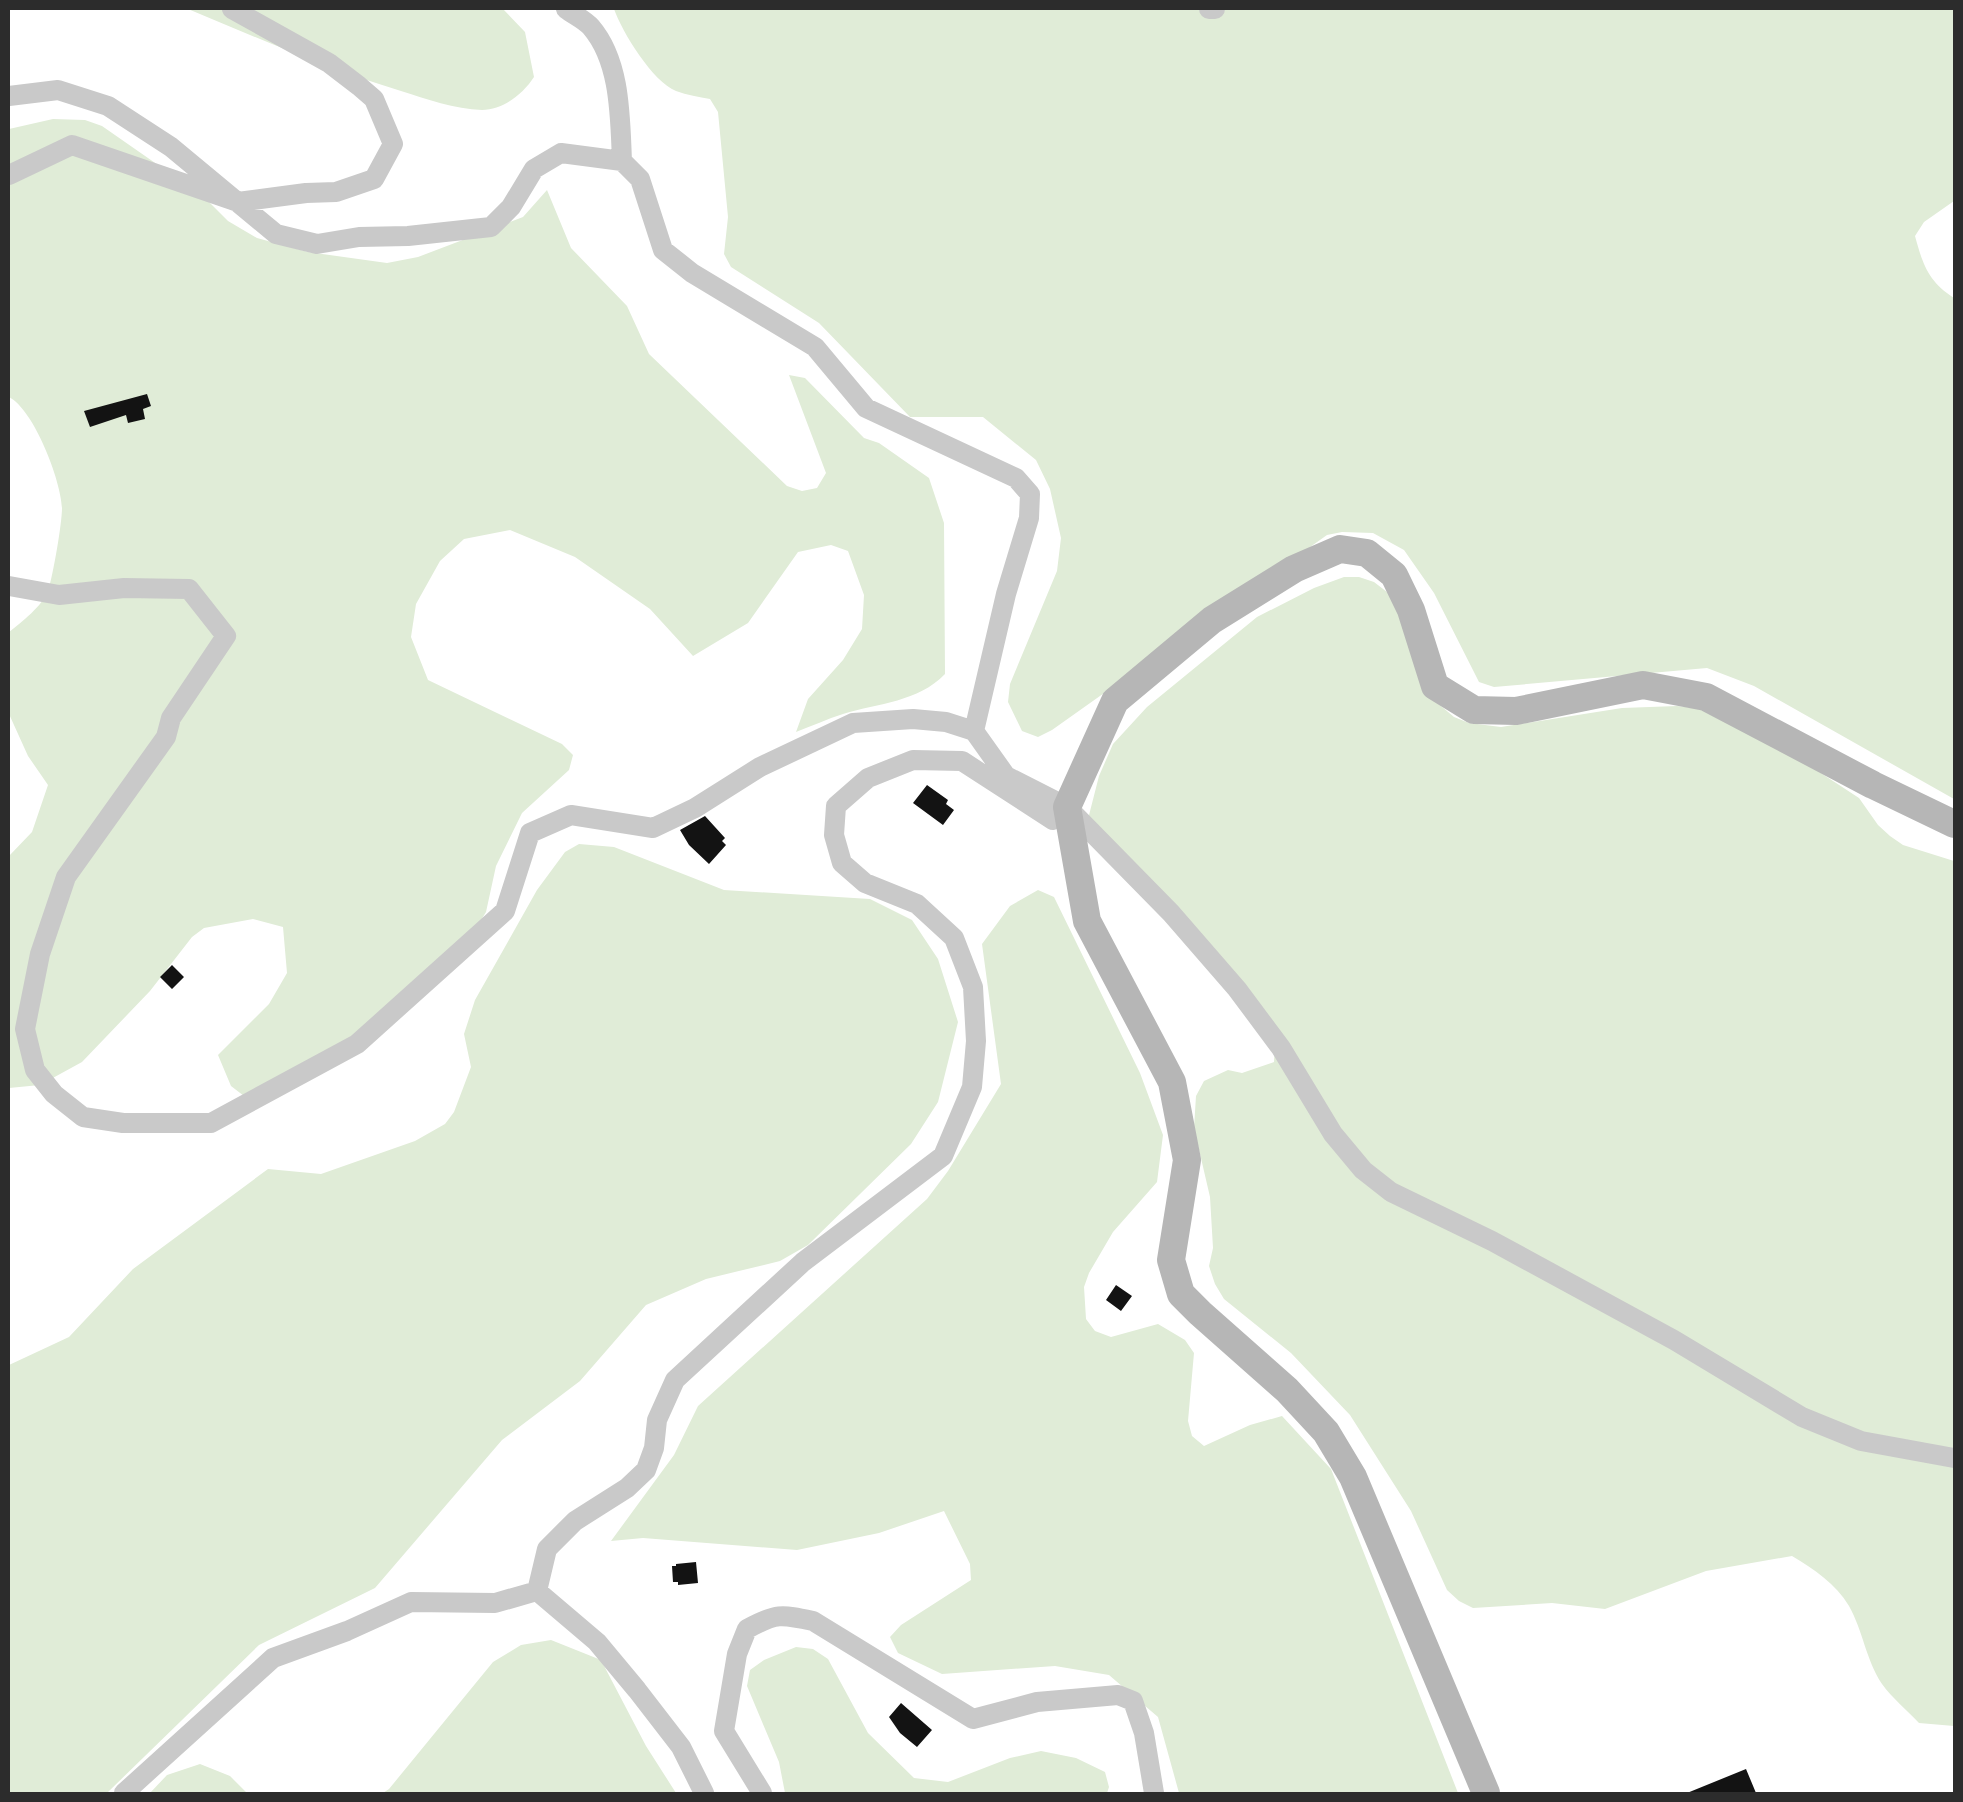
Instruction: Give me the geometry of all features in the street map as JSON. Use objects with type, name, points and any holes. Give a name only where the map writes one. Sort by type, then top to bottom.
[{"type":"street","points":[[9,175],[72,145],[238,202],[306,193],[336,192],[374,179],[393,144],[374,99],[329,63],[232,9]]},
{"type":"street","points":[[566,9],[591,27],[609,56],[620,111],[622,161]]},
{"type":"street","points":[[1209,9],[1215,9]]},
{"type":"street","points":[[9,96],[58,90],[108,106],[171,147],[276,234],[317,244],[359,238],[408,236],[490,228],[512,207],[534,169],[561,153],[622,161],[640,179],[663,250],[692,272],[814,347],[866,408],[1016,478],[1030,494],[1029,518],[1006,594],[974,731]]},
{"type":"street","points":[[537,1591],[547,1549],[575,1521],[627,1488],[646,1470],[654,1448],[657,1420],[675,1380],[803,1262],[943,1156],[972,1087],[976,1041],[973,987],[954,938],[916,904],[865,883],[842,863],[834,835],[836,806],[868,778],[913,760],[962,761],[1053,820],[1067,807],[1115,701],[1212,620],[1294,569],[1340,549],[1367,553],[1394,575],[1411,610],[1435,686],[1474,710],[1516,711],[1643,685],[1706,697],[1954,824]]},
{"type":"street","points":[[9,586],[59,595],[124,588],[189,589],[226,636],[171,718],[166,737],[66,877],[40,954],[25,1030],[35,1070],[54,1094],[83,1117],[123,1123],[211,1123],[357,1044],[505,911],[530,833],[538,829],[571,815],[653,828],[695,808],[760,767],[853,723],[913,719],[946,722],[974,731],[1006,776],[1067,807],[1171,913],[1237,989],[1281,1048],[1333,1134],[1363,1170],[1391,1192],[1492,1242],[1674,1340],[1802,1417],[1860,1441],[1954,1458]]},
{"type":"street","points":[[1067,807],[1087,921],[1172,1082],[1187,1160],[1170,1260],[1181,1294],[1287,1390],[1326,1432],[1353,1477],[1486,1793]]},
{"type":"street","points":[[124,1793],[273,1658],[347,1631],[411,1602],[495,1603],[537,1591]]},
{"type":"street","points":[[537,1591],[597,1642],[637,1690],[681,1747],[704,1793]]},
{"type":"street","points":[[762,1793],[724,1730],[729,1691],[736,1654],[747,1629],[771,1616],[788,1615],[814,1622],[973,1719],[1037,1702],[1118,1695],[1133,1702],[1144,1733],[1154,1793]]},
{"type":"green space","points":[[188,9],[503,9],[525,32],[534,77],[518,95],[505,104],[482,110],[461,108],[347,73],[293,53]]},
{"type":"green space","points":[[614,9],[1954,9],[1954,201],[1924,222],[1915,236],[1924,264],[1932,279],[1954,298],[1954,799],[1754,686],[1707,668],[1494,687],[1479,682],[1434,593],[1404,550],[1373,533],[1342,532],[1327,535],[1052,730],[1038,737],[1022,731],[1008,702],[1010,684],[1057,571],[1061,538],[1050,489],[1036,460],[983,417],[910,417],[819,323],[731,267],[724,254],[728,217],[718,112],[710,99],[676,91],[658,78],[631,43]]},
{"type":"green space","points":[[53,119],[85,120],[102,126],[204,197],[228,221],[257,238],[308,252],[387,263],[418,257],[523,217],[547,190],[571,248],[627,306],[649,354],[787,486],[802,491],[817,488],[826,473],[789,375],[805,378],[864,438],[879,443],[929,478],[944,523],[945,674],[923,691],[843,714],[796,732],[808,699],[843,660],[862,629],[864,595],[848,551],[831,545],[798,552],[748,623],[693,656],[650,609],[575,557],[510,530],[464,539],[440,561],[416,604],[411,637],[428,680],[562,744],[573,755],[569,770],[522,813],[496,866],[486,912],[469,940],[370,1029],[244,1096],[231,1086],[218,1055],[269,1004],[287,973],[283,927],[253,919],[204,928],[192,937],[150,991],[82,1062],[40,1085],[9,1088],[9,856],[32,832],[48,785],[28,756],[9,714],[9,632],[37,608],[48,591],[57,550],[62,508],[57,481],[36,430],[28,416],[9,397],[9,129]]},
{"type":"green space","points":[[1344,577],[1359,577],[1374,582],[1387,592],[1398,606],[1427,678],[1441,706],[1454,717],[1469,723],[1501,727],[1622,708],[1677,706],[1711,710],[1781,747],[1859,798],[1878,825],[1903,845],[1954,861],[1954,1726],[1919,1723],[1895,1699],[1877,1675],[1858,1625],[1844,1598],[1824,1578],[1792,1556],[1706,1571],[1605,1609],[1552,1603],[1473,1608],[1459,1601],[1447,1590],[1411,1511],[1350,1415],[1291,1353],[1224,1299],[1215,1284],[1209,1266],[1213,1248],[1210,1197],[1194,1128],[1196,1096],[1204,1081],[1228,1070],[1242,1073],[1274,1062],[1275,1044],[1087,823],[1099,776],[1113,744],[1147,707],[1257,617],[1314,588]]},
{"type":"green space","points":[[579,844],[614,847],[724,890],[870,899],[912,920],[938,959],[958,1022],[938,1102],[911,1144],[808,1245],[780,1261],[706,1279],[646,1305],[580,1381],[502,1440],[375,1588],[259,1645],[107,1793],[9,1793],[9,1365],[69,1337],[133,1269],[268,1169],[321,1174],[415,1141],[445,1124],[454,1112],[471,1067],[464,1034],[475,1000],[537,890],[565,852]]},
{"type":"green space","points":[[1038,890],[1054,897],[1140,1073],[1163,1135],[1157,1182],[1113,1232],[1089,1273],[1084,1287],[1086,1319],[1095,1331],[1111,1337],[1158,1324],[1185,1340],[1194,1353],[1188,1421],[1192,1436],[1204,1446],[1250,1425],[1282,1416],[1331,1469],[1458,1793],[1179,1793],[1158,1717],[1109,1675],[1055,1666],[942,1674],[898,1653],[890,1637],[901,1625],[971,1580],[970,1564],[944,1511],[879,1533],[797,1550],[643,1538],[611,1541],[674,1455],[698,1406],[927,1199],[948,1171],[1001,1084],[982,944],[1010,906]]},
{"type":"green space","points":[[551,1640],[601,1660],[646,1746],[676,1793],[383,1793],[389,1789],[493,1662],[521,1645]]},
{"type":"green space","points":[[796,1647],[813,1649],[828,1659],[868,1733],[914,1778],[948,1782],[1010,1758],[1041,1751],[1076,1758],[1105,1772],[1109,1787],[1107,1793],[785,1793],[779,1762],[747,1686],[750,1670],[764,1660]]},
{"type":"green space","points":[[200,1764],[230,1776],[247,1793],[150,1793],[167,1775]]},
{"type":"building","points":[[147,394],[151,406],[143,409],[145,419],[128,423],[126,415],[90,427],[84,411]]},
{"type":"building","points":[[927,785],[948,800],[946,804],[954,810],[943,825],[913,803]]},
{"type":"building","points":[[705,816],[725,838],[722,841],[726,845],[709,864],[689,845],[680,830]]},
{"type":"building","points":[[172,965],[184,977],[172,989],[160,977]]},
{"type":"building","points":[[1116,1285],[1132,1296],[1121,1311],[1106,1300]]},
{"type":"building","points":[[696,1562],[698,1583],[678,1585],[678,1582],[673,1582],[672,1566]]},
{"type":"building","points":[[901,1703],[932,1730],[917,1747],[900,1733],[889,1717]]},
{"type":"building","points":[[1746,1769],[1756,1793],[1687,1793]]}]
